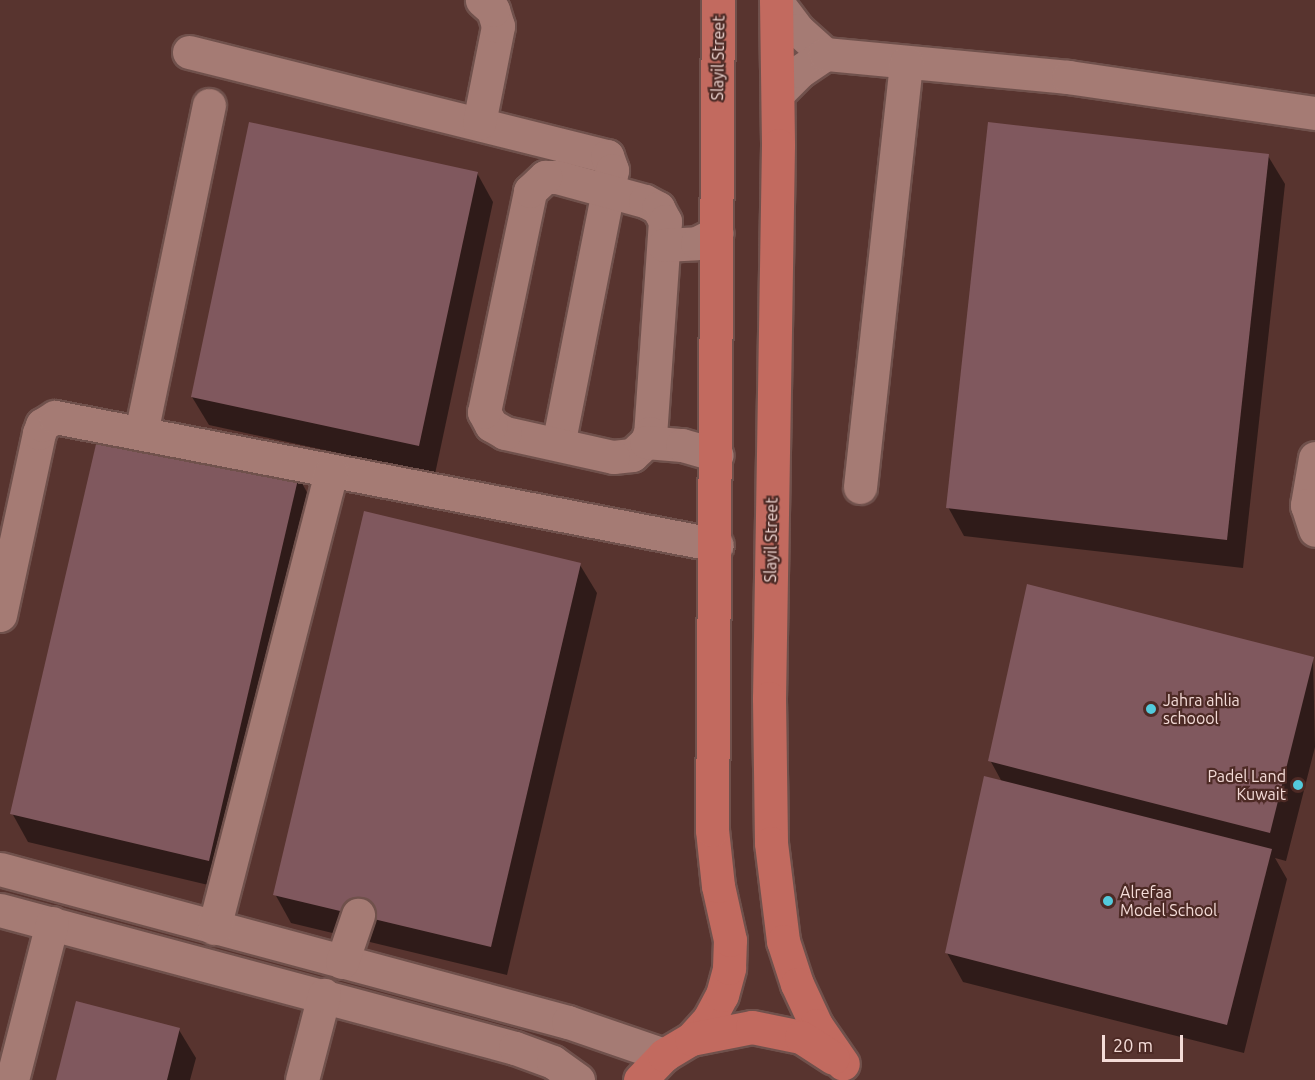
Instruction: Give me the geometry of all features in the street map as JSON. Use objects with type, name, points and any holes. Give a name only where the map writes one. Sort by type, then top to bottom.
[{"type":"main road","name":"Slayil Street","points":[[640,1080],[709,1019],[722,995],[729,968],[730,940],[718,886],[712,831],[717,545],[718,0]]},
{"type":"main road","name":"Slayil Street","points":[[776,0],[778,93],[769,698],[771,843],[783,941],[797,984],[816,1025],[849,1072]]},
{"type":"main road","points":[[678,1047],[752,1027],[801,1037],[849,1072]]},
{"type":"street","points":[[479,123],[498,26],[493,10],[482,0]]},
{"type":"street","points":[[776,0],[798,30],[825,54],[1068,77],[1315,113]]},
{"type":"street","points":[[189,52],[602,154],[612,165],[558,444]]},
{"type":"street","points":[[778,93],[800,71],[825,54]]},
{"type":"street","points":[[860,487],[906,62]]},
{"type":"street","points":[[141,434],[209,105]]},
{"type":"street","points":[[551,176],[608,191],[658,208],[664,221],[664,245],[646,442],[632,455],[622,458],[497,430],[486,420],[484,405],[530,191],[538,180],[551,176]]},
{"type":"street","points":[[664,245],[697,243],[717,233]]},
{"type":"street","points":[[0,615],[42,425],[63,417],[331,472],[717,545]]},
{"type":"street","points":[[646,442],[682,446],[717,455]]},
{"type":"street","points":[[1315,458],[1307,505],[1315,530]]},
{"type":"street","points":[[214,928],[331,472]]},
{"type":"street","points":[[0,869],[568,1022],[678,1047]]},
{"type":"street","points":[[0,910],[324,995],[514,1048],[553,1062],[578,1080]]},
{"type":"street","points":[[342,962],[358,915]]},
{"type":"street","points":[[12,1080],[52,923]]},
{"type":"street","points":[[302,1080],[324,995]]},
{"type":"building","points":[[249,122],[478,172],[419,446],[191,397]]},
{"type":"building","points":[[988,122],[1269,154],[1227,540],[946,508]]},
{"type":"building","points":[[100,427],[299,475],[209,861],[10,814]]},
{"type":"building","points":[[364,511],[581,563],[491,947],[273,895]]},
{"type":"building","name":"Jahra ahlia schoool","points":[[1027,584],[1314,657],[1270,833],[988,761]]},
{"type":"building","name":"Alrefaa Model School","points":[[984,776],[1272,849],[1227,1025],[945,953]]},
{"type":"building","points":[[76,1001],[180,1028],[167,1080],[56,1080]]},
{"type":"place","name":"Jahra ahlia schoool","points":[[1151,709]]},
{"type":"place","name":"Padel Land Kuwait","points":[[1298,785]]},
{"type":"place","name":"Alrefaa Model School","points":[[1108,901]]}]
